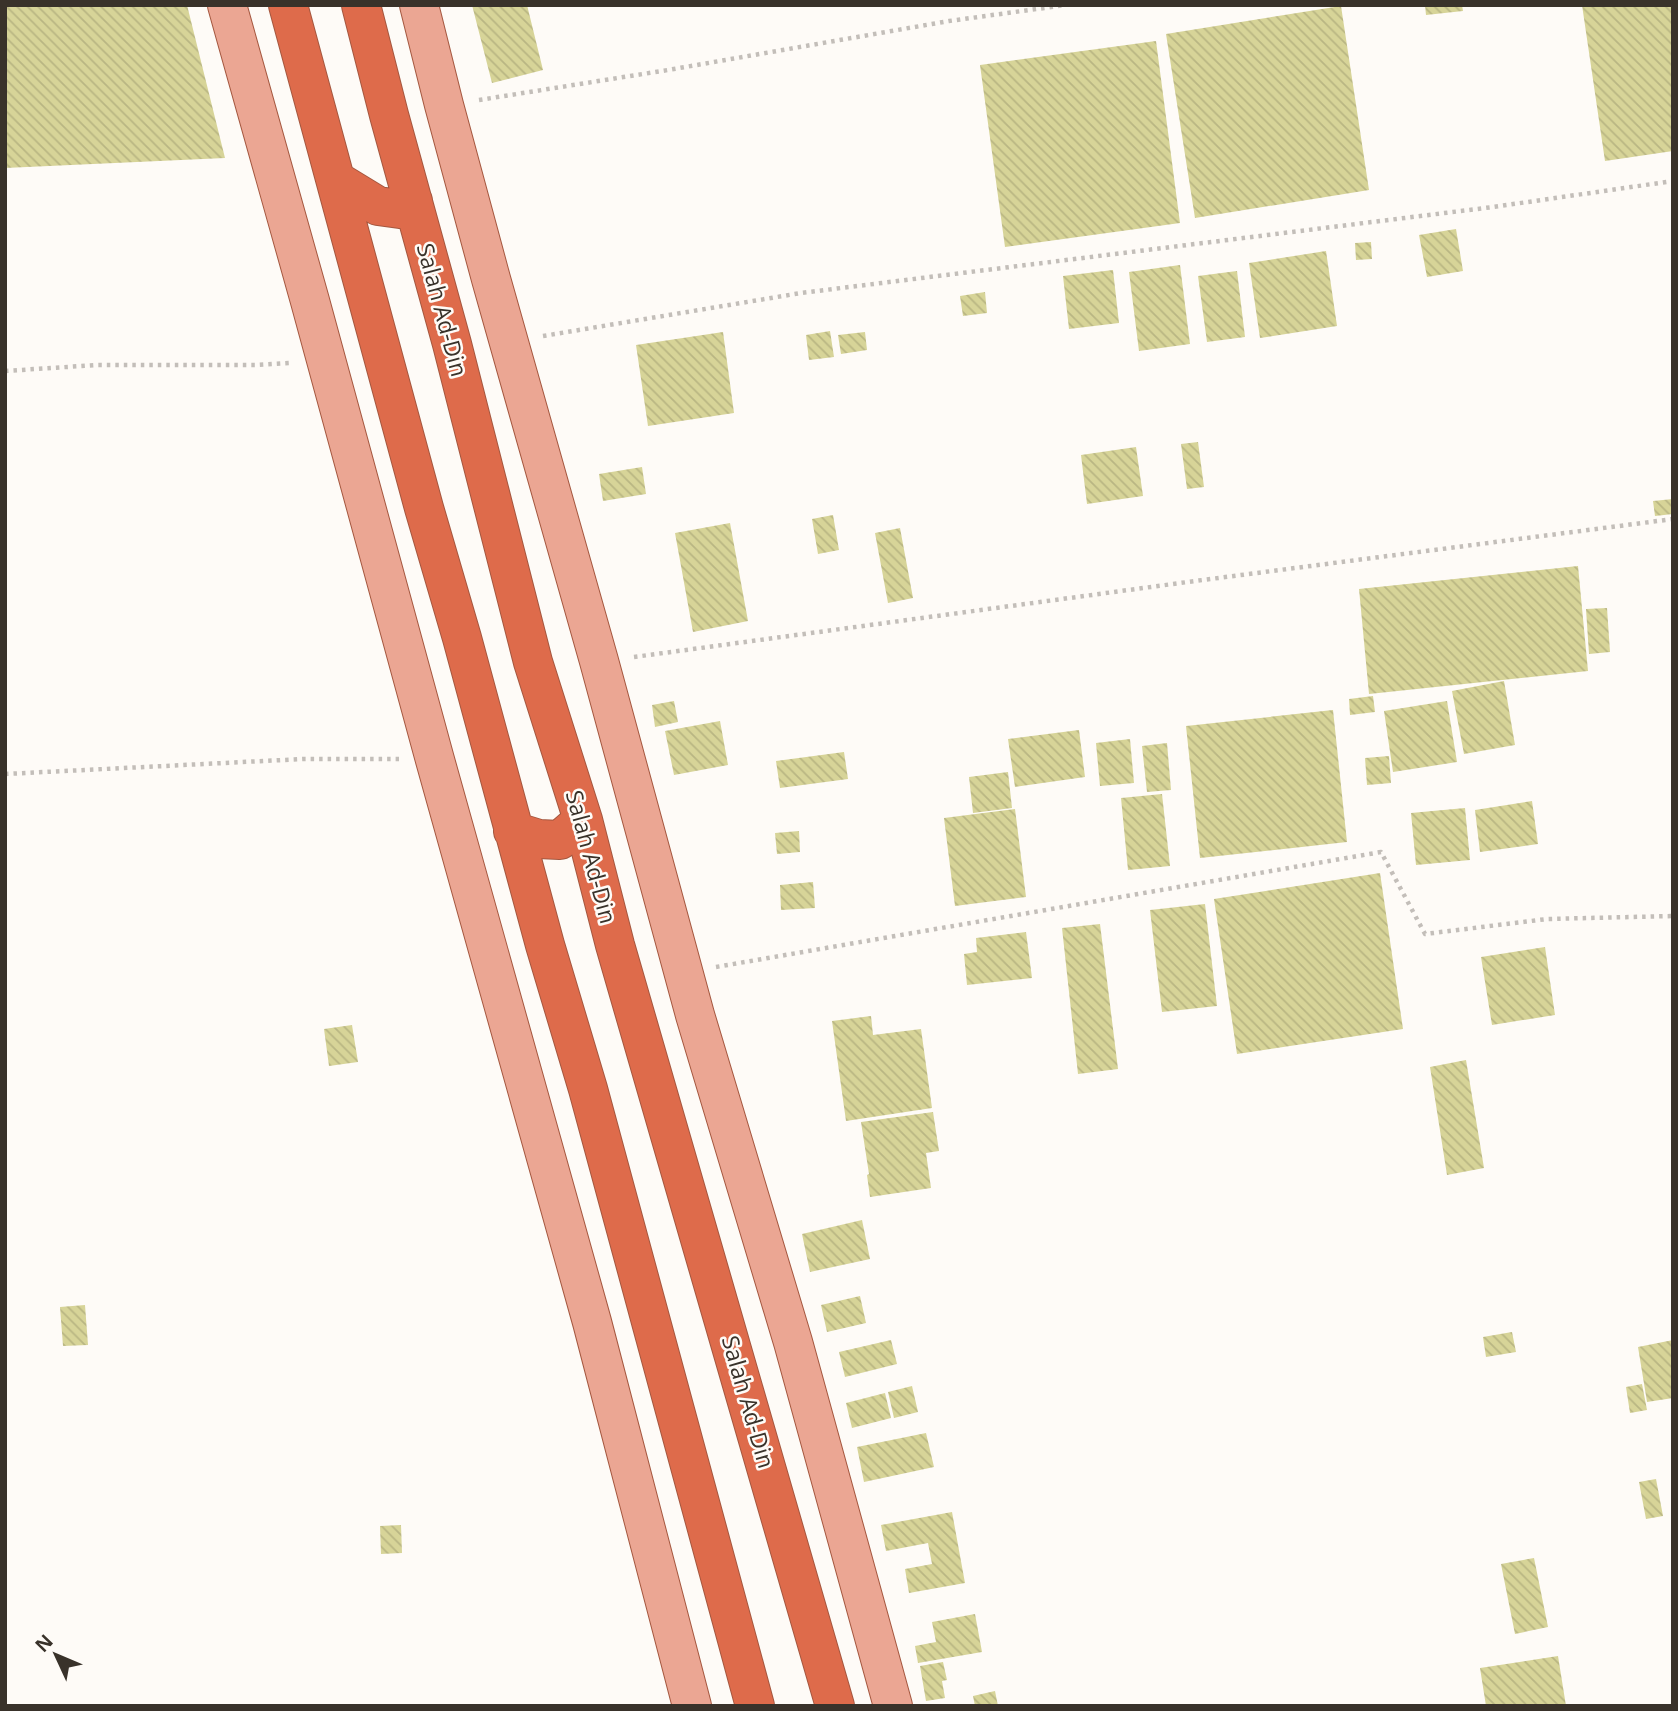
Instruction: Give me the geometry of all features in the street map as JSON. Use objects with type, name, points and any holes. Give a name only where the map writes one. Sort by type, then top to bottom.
[{"type":"highway","points":[[288,5],[755,1706]]},
{"type":"highway","name":"Salah Ad-Din","points":[[361,5],[452,344],[533,662],[583,820],[615,945],[835,1706]]},
{"type":"highway","points":[[337,181],[378,206],[400,209],[413,201]]},
{"type":"highway","points":[[513,831],[539,839],[560,840],[583,820]]},
{"type":"main road","points":[[228,5],[592,1322],[692,1706]]},
{"type":"main road","points":[[419,5],[444,105],[695,1015],[793,1342],[893,1706]]},
{"type":"path","points":[[444,105],[668,70],[949,21],[1066,5]]},
{"type":"path","points":[[509,342],[801,293],[1673,181]]},
{"type":"path","points":[[5,371],[96,365],[255,365],[326,360]]},
{"type":"path","points":[[599,661],[1673,519]]},
{"type":"path","points":[[5,774],[303,759],[435,760]]},
{"type":"path","points":[[684,972],[1381,852],[1425,934],[1547,919],[1673,916]]},
{"type":"building","points":[[5,5],[187,5],[225,158],[5,168]]},
{"type":"building","points":[[472,5],[527,5],[543,70],[492,83]]},
{"type":"building","points":[[1425,5],[1462,5],[1463,11],[1426,15]]},
{"type":"building","points":[[1582,5],[1673,5],[1673,151],[1605,161]]},
{"type":"building","points":[[1341,6],[1369,190],[1195,218],[1166,34]]},
{"type":"building","points":[[1156,41],[1180,223],[1005,247],[980,65]]},
{"type":"building","points":[[1456,229],[1463,271],[1427,277],[1419,235]]},
{"type":"building","points":[[1371,242],[1372,259],[1356,260],[1355,243]]},
{"type":"building","points":[[1326,251],[1337,326],[1260,338],[1249,263]]},
{"type":"building","points":[[1180,265],[1190,344],[1139,351],[1129,272]]},
{"type":"building","points":[[1113,270],[1119,323],[1069,329],[1063,276]]},
{"type":"building","points":[[1237,271],[1245,337],[1207,342],[1198,276]]},
{"type":"building","points":[[985,292],[987,313],[963,316],[960,296]]},
{"type":"building","points":[[830,331],[834,357],[809,360],[806,335]]},
{"type":"building","points":[[723,332],[734,413],[648,426],[636,345]]},
{"type":"building","points":[[865,332],[867,350],[841,354],[838,335]]},
{"type":"building","points":[[1198,442],[1204,487],[1187,489],[1181,444]]},
{"type":"building","points":[[1136,447],[1143,496],[1087,504],[1081,455]]},
{"type":"building","points":[[642,467],[646,494],[603,501],[599,474]]},
{"type":"building","points":[[1673,499],[1673,514],[1655,516],[1653,501]]},
{"type":"building","points":[[833,515],[839,550],[818,554],[812,519]]},
{"type":"building","points":[[730,523],[748,621],[693,632],[675,533]]},
{"type":"building","points":[[900,528],[913,598],[888,603],[875,533]]},
{"type":"building","points":[[1578,566],[1588,671],[1369,694],[1359,589]]},
{"type":"building","points":[[1607,608],[1610,652],[1589,654],[1586,609]]},
{"type":"building","points":[[1504,681],[1515,745],[1464,754],[1452,691]]},
{"type":"building","points":[[1373,696],[1375,712],[1350,715],[1349,699]]},
{"type":"building","points":[[674,701],[678,722],[655,727],[652,705]]},
{"type":"building","points":[[1447,701],[1457,762],[1393,772],[1384,711]]},
{"type":"building","points":[[1333,710],[1347,842],[1200,858],[1186,726]]},
{"type":"building","points":[[720,721],[728,765],[674,775],[665,731]]},
{"type":"building","points":[[1079,730],[1085,777],[1015,787],[1008,739]]},
{"type":"building","points":[[1130,739],[1134,783],[1100,786],[1096,743]]},
{"type":"building","points":[[1167,743],[1171,790],[1147,792],[1142,746]]},
{"type":"building","points":[[844,752],[848,779],[780,788],[776,761]]},
{"type":"building","points":[[1389,756],[1391,783],[1367,785],[1365,758]]},
{"type":"building","points":[[1008,772],[1012,808],[973,813],[969,777]]},
{"type":"building","points":[[1162,794],[1170,866],[1128,870],[1121,798]]},
{"type":"building","points":[[1532,801],[1538,844],[1480,852],[1475,810]]},
{"type":"building","points":[[1465,808],[1470,860],[1416,865],[1411,813]]},
{"type":"building","points":[[1015,809],[1026,897],[955,906],[944,818]]},
{"type":"building","points":[[799,831],[800,852],[777,854],[775,833]]},
{"type":"building","points":[[1380,873],[1403,1029],[1237,1054],[1214,899]]},
{"type":"building","points":[[813,882],[815,908],[781,910],[780,885]]},
{"type":"building","points":[[1205,904],[1217,1006],[1162,1012],[1150,910]]},
{"type":"building","points":[[1100,924],[1118,1069],[1078,1074],[1062,928]]},
{"type":"building","points":[[1026,932],[1032,978],[967,985],[964,954],[977,952],[976,938]]},
{"type":"building","points":[[1545,947],[1555,1015],[1492,1025],[1481,957]]},
{"type":"building","points":[[871,1016],[873,1035],[921,1029],[932,1108],[846,1121],[832,1021]]},
{"type":"building","points":[[352,1025],[358,1062],[329,1066],[324,1029]]},
{"type":"building","points":[[1466,1060],[1484,1168],[1447,1175],[1430,1067]]},
{"type":"building","points":[[933,1112],[939,1151],[926,1153],[931,1188],[870,1197],[861,1122]]},
{"type":"building","points":[[862,1220],[870,1259],[810,1272],[802,1234]]},
{"type":"building","points":[[860,1296],[866,1323],[827,1332],[821,1305]]},
{"type":"building","points":[[85,1305],[88,1345],[63,1346],[60,1307]]},
{"type":"building","points":[[1512,1332],[1516,1352],[1486,1357],[1483,1337]]},
{"type":"building","points":[[891,1340],[897,1364],[845,1377],[839,1352]]},
{"type":"building","points":[[1673,1340],[1673,1398],[1647,1402],[1638,1347]]},
{"type":"building","points":[[1642,1384],[1647,1410],[1630,1413],[1626,1387]]},
{"type":"building","points":[[912,1386],[918,1412],[894,1418],[888,1392]]},
{"type":"building","points":[[885,1393],[891,1418],[852,1428],[846,1403]]},
{"type":"building","points":[[926,1433],[934,1467],[864,1482],[857,1447]]},
{"type":"building","points":[[1656,1479],[1663,1516],[1646,1519],[1639,1482]]},
{"type":"building","points":[[952,1512],[965,1583],[909,1593],[905,1569],[932,1564],[928,1543],[886,1551],[881,1525]]},
{"type":"building","points":[[401,1525],[402,1553],[381,1554],[380,1526]]},
{"type":"building","points":[[1534,1558],[1548,1627],[1515,1634],[1501,1564]]},
{"type":"building","points":[[975,1614],[982,1652],[918,1663],[915,1646],[936,1642],[932,1622]]},
{"type":"building","points":[[1558,1656],[1566,1706],[1486,1706],[1480,1668]]},
{"type":"building","points":[[943,1662],[947,1680],[942,1681],[945,1698],[926,1701],[920,1666]]},
{"type":"building","points":[[995,1691],[998,1706],[975,1706],[973,1696]]}]
